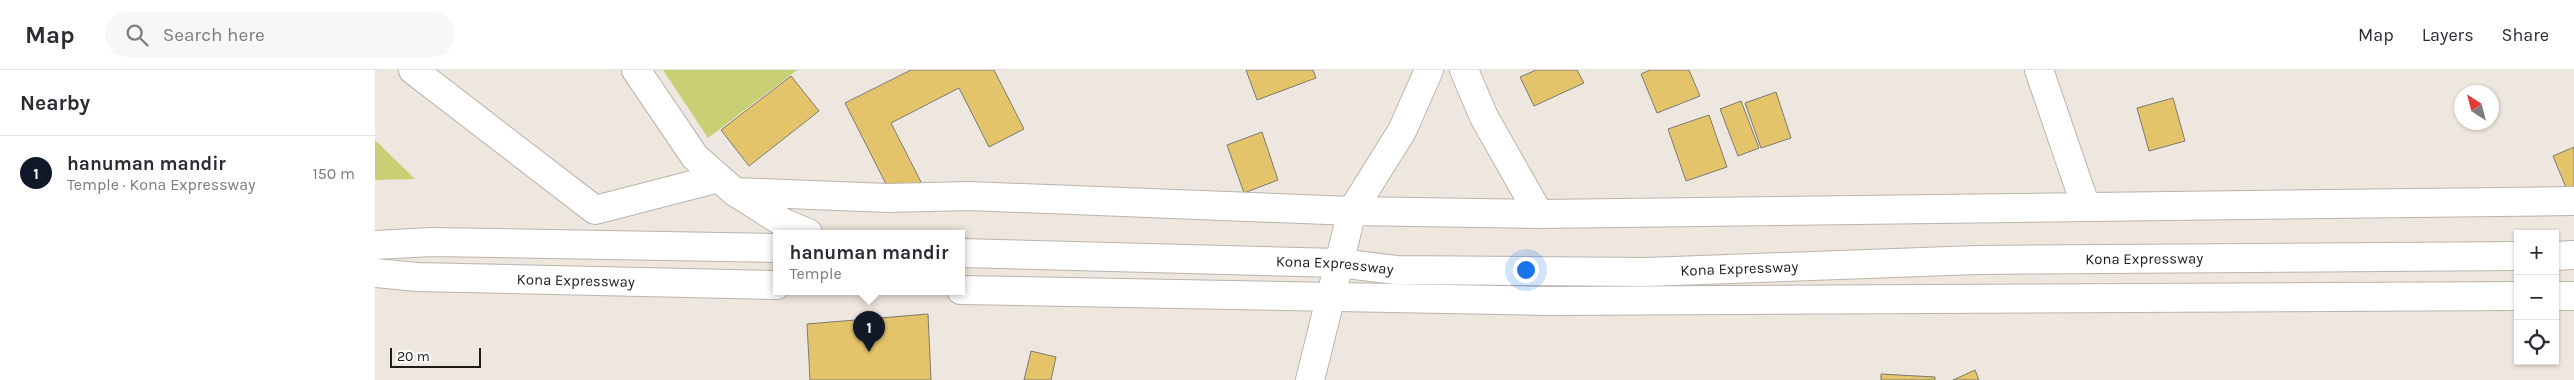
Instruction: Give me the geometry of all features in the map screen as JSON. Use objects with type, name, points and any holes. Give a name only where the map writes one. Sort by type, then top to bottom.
[{"type":"main road","points":[[413,70],[595,210],[727,185],[888,198],[988,197],[1352,211],[1539,214],[2574,202]]},
{"type":"main road","points":[[637,70],[695,157],[727,185],[784,223],[801,230]]},
{"type":"main road","points":[[1310,380],[1352,211],[1402,131],[1429,70]]},
{"type":"main road","points":[[1464,70],[1484,117],[1539,214]]},
{"type":"main road","points":[[2039,70],[2086,207]]},
{"type":"main road","points":[[375,245],[432,242],[773,248]]},
{"type":"main road","name":"Kona Expressway","points":[[965,253],[1339,263],[1396,270],[1646,272],[1977,260],[2514,256]]},
{"type":"main road","points":[[2559,256],[2574,255]]},
{"type":"main road","name":"Kona Expressway","points":[[375,273],[417,277],[773,286]]},
{"type":"main road","name":"Kona Expressway","points":[[965,290],[1558,301],[2514,296]]},
{"type":"main road","points":[[2559,296],[2574,296]]},
{"type":"shaded area","points":[[663,70],[797,70],[708,138]]},
{"type":"shaded area","points":[[375,140],[415,179],[375,180]]},
{"type":"building","points":[[911,70],[994,70],[1024,129],[989,147],[959,88],[891,123],[921,182],[892,196],[845,103]]},
{"type":"building","points":[[1246,70],[1313,70],[1316,78],[1257,100]]},
{"type":"building","points":[[1536,70],[1577,70],[1584,83],[1534,106],[1520,77]]},
{"type":"building","points":[[1650,70],[1689,70],[1700,96],[1657,113],[1641,74]]},
{"type":"building","points":[[791,76],[819,111],[749,166],[721,130]]},
{"type":"building","points":[[1776,92],[1791,138],[1761,148],[1745,103]]},
{"type":"building","points":[[2173,98],[2185,141],[2149,151],[2137,108]]},
{"type":"building","points":[[1741,101],[1759,148],[1738,156],[1720,109]]},
{"type":"building","points":[[1709,115],[1727,167],[1686,181],[1668,129]]},
{"type":"building","points":[[1262,132],[1278,180],[1244,193],[1227,145]]},
{"type":"building","points":[[2574,147],[2574,187],[2567,190],[2553,156]]},
{"type":"building","points":[[928,314],[931,380],[810,380],[807,324]]},
{"type":"building","points":[[1031,351],[1056,357],[1051,380],[1024,380]]},
{"type":"building","points":[[1975,370],[1979,380],[1953,380]]},
{"type":"building","points":[[1881,374],[1935,377],[1935,380],[1881,380]]},
{"type":"place","name":"hanuman mandir","points":[[869,352]]}]
